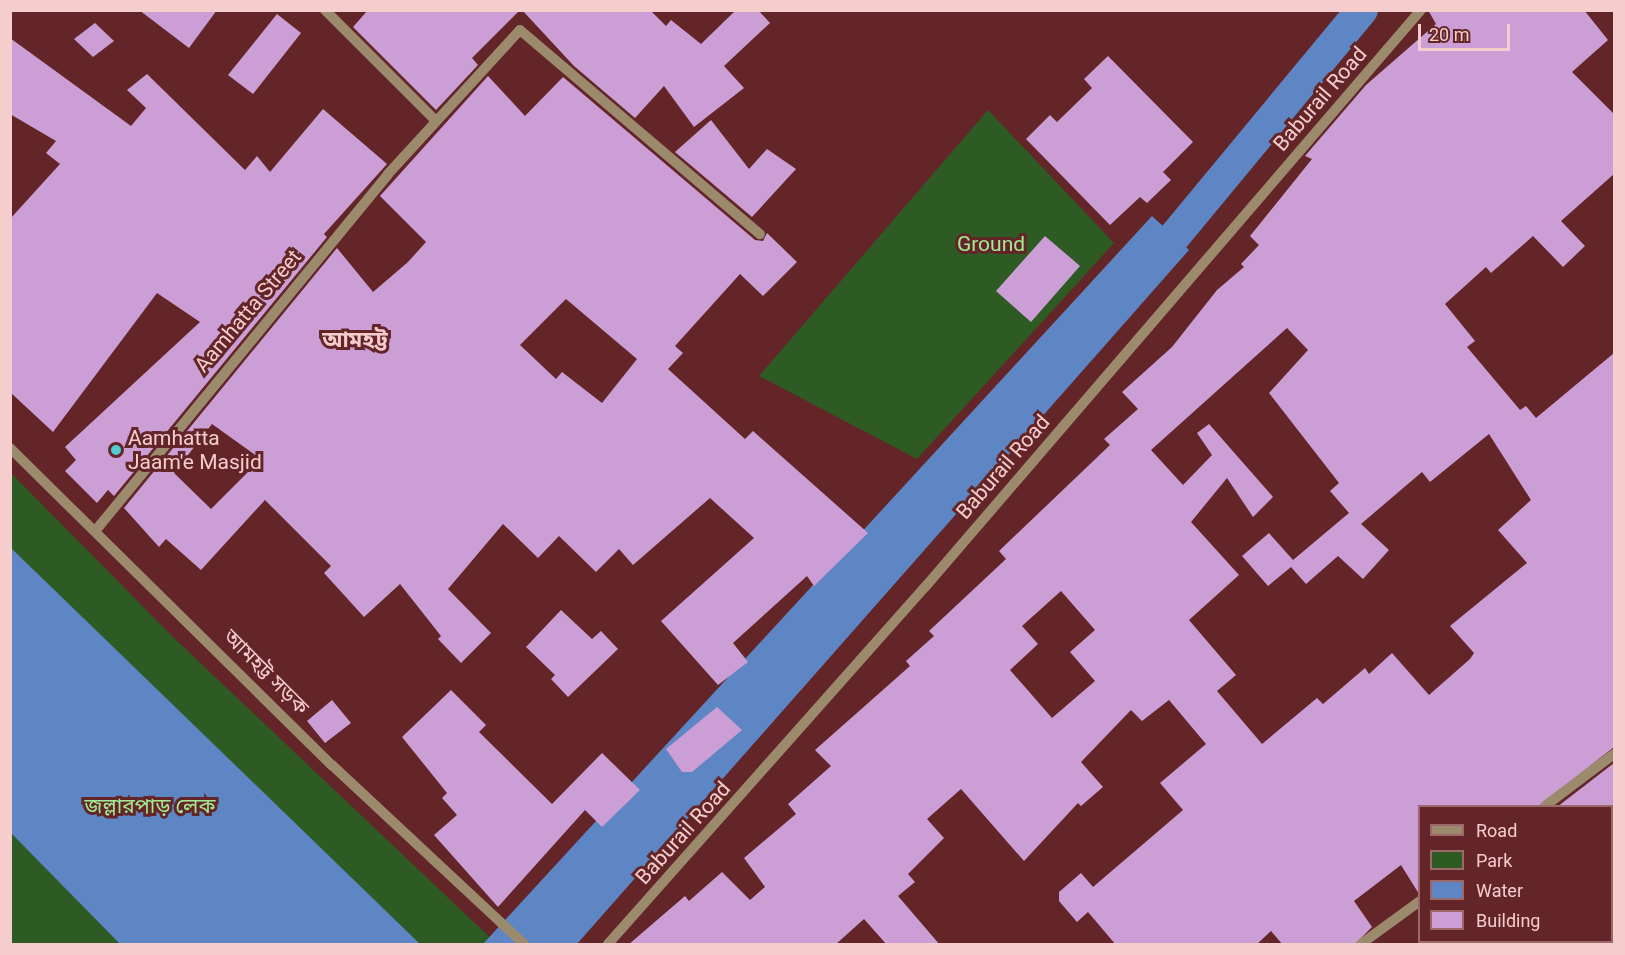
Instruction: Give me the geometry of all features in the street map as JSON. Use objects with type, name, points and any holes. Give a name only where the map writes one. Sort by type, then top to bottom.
[{"type":"street","points":[[325,10],[436,122]]},
{"type":"street","name":"Baburail Road","points":[[608,945],[926,586],[1422,10]]},
{"type":"street","name":"Aamhatta Street","points":[[96,530],[436,122],[520,30],[760,234]]},
{"type":"street","name":"আমহট্ট সড়ক","points":[[10,448],[96,530],[332,765],[499,919],[524,945]]},
{"type":"street","points":[[1548,805],[1614,754]]},
{"type":"street","points":[[1361,945],[1418,902]]},
{"type":"green space","name":"Ground","points":[[988,110],[1114,243],[917,459],[759,376]]},
{"type":"green space","name":"জল্লারপাড় লেক","points":[[10,472],[173,637],[497,944],[11,944]]},
{"type":"water","points":[[1152,216],[1189,250],[577,944],[483,944]]},
{"type":"water","name":"জল্লারপাড় লেক","points":[[10,548],[420,944],[120,944],[11,833]]},
{"type":"building","points":[[139,10],[217,10],[189,48]]},
{"type":"building","points":[[368,10],[520,10],[472,58],[478,65],[436,110],[353,27]]},
{"type":"building","points":[[522,10],[650,10],[666,26],[671,20],[701,44],[736,10],[758,10],[770,23],[724,66],[744,88],[694,127],[664,86],[635,118],[574,66]]},
{"type":"building","points":[[1428,10],[1584,10],[1608,40],[1572,72],[1614,114],[1614,174],[1561,221],[1585,246],[1563,267],[1533,236],[1491,273],[1486,267],[1445,304],[1475,341],[1467,347],[1520,410],[1526,406],[1536,418],[1614,353],[1614,747],[1541,805],[1418,805],[1418,892],[1401,865],[1354,901],[1372,927],[1354,945],[1283,945],[1271,931],[1256,945],[1116,945],[1088,912],[1077,922],[1059,901],[1059,892],[1081,873],[1093,887],[1183,810],[1160,783],[1206,744],[1169,700],[1142,721],[1131,710],[1081,762],[1103,787],[1081,806],[1078,803],[1024,861],[961,789],[927,819],[944,838],[908,874],[915,882],[898,896],[940,945],[887,945],[864,919],[835,945],[628,945],[685,896],[689,901],[722,872],[750,900],[765,887],[744,858],[796,814],[788,804],[831,766],[815,750],[910,666],[906,661],[934,636],[929,631],[1006,559],[999,551],[1110,445],[1104,439],[1138,409],[1122,392],[1172,347],[1217,290],[1244,267],[1241,264],[1259,245],[1250,236],[1312,159],[1305,156],[1366,85],[1436,24]],"holes":[[[1287,328],[1308,350],[1269,393],[1339,483],[1330,491],[1349,513],[1293,560],[1269,533],[1242,556],[1268,586],[1291,567],[1306,584],[1338,556],[1363,579],[1389,550],[1361,524],[1422,472],[1430,482],[1489,434],[1531,500],[1498,530],[1527,563],[1450,626],[1474,653],[1429,695],[1392,653],[1369,674],[1365,668],[1323,704],[1317,698],[1262,744],[1217,691],[1236,675],[1189,620],[1239,575],[1191,522],[1227,478],[1253,517],[1273,497],[1209,424],[1197,433],[1212,455],[1183,485],[1151,450]],[[1061,591],[1095,630],[1070,652],[1095,681],[1052,718],[1010,670],[1038,644],[1022,626]]]},
{"type":"building","points":[[277,14],[301,33],[253,94],[228,75]]},
{"type":"building","points":[[95,23],[114,41],[93,57],[74,39]]},
{"type":"building","points":[[10,38],[131,126],[146,108],[127,90],[147,74],[245,170],[257,156],[270,172],[323,109],[387,164],[324,234],[327,237],[114,496],[108,490],[97,503],[65,471],[76,460],[65,447],[200,322],[157,293],[53,432],[10,392],[10,219],[60,164],[46,153],[56,141],[10,114]]},
{"type":"building","points":[[1108,56],[1193,142],[1163,172],[1171,180],[1147,203],[1140,197],[1110,225],[1026,139],[1050,115],[1057,122],[1092,88],[1084,79]]},
{"type":"building","points":[[488,76],[525,116],[563,77],[755,240],[763,241],[767,233],[797,262],[763,296],[740,274],[675,346],[683,353],[668,369],[745,439],[753,431],[868,533],[814,586],[807,576],[733,643],[748,662],[718,685],[661,621],[754,538],[710,498],[633,565],[619,549],[596,572],[559,536],[538,558],[503,524],[448,589],[491,633],[461,663],[438,639],[441,636],[400,584],[364,617],[324,573],[331,566],[265,500],[201,570],[166,539],[159,547],[124,508],[337,248],[373,292],[408,262],[426,242],[380,196]],"holes":[[[566,299],[637,359],[602,403],[562,372],[556,379],[520,345]],[[212,424],[261,459],[211,509],[174,473]]]},
{"type":"building","points":[[711,120],[749,169],[767,149],[796,169],[752,217],[675,152]]},
{"type":"building","points":[[1045,236],[1080,266],[1031,322],[996,291]]},
{"type":"building","points":[[561,610],[592,639],[601,631],[618,649],[568,697],[551,679],[555,675],[526,647]]},
{"type":"building","points":[[451,690],[486,725],[479,732],[552,804],[602,753],[640,790],[602,827],[585,810],[498,907],[434,835],[457,815],[442,798],[447,793],[402,737]]},
{"type":"building","points":[[332,700],[351,723],[325,743],[307,721]]},
{"type":"building","points":[[717,707],[742,730],[692,772],[682,772],[666,749]]},
{"type":"building","points":[[1614,763],[1614,807],[1613,805],[1560,805]]},
{"type":"waterway","points":[[1174,237],[1362,10]]},
{"type":"place","name":"Aamhatta Jaam'e Masjid","points":[[116,450]]},
{"type":"district","name":"আমহট্ট","points":[[355,340]]}]
